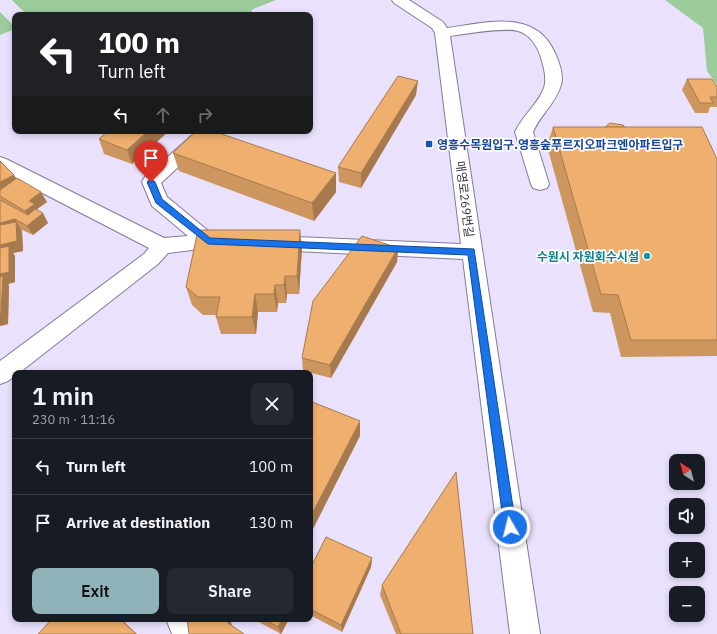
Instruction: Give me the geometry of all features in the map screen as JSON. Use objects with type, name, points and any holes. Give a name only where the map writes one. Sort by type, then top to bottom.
[{"type":"street","points":[[399,0],[438,25],[442,33],[509,26],[521,27],[539,39],[548,51],[553,84],[550,92],[527,123],[524,132],[540,184]]},
{"type":"street","name":"매영로269번길","points":[[442,33],[525,634]]},
{"type":"street","points":[[197,140],[151,182],[159,201],[208,241]]},
{"type":"street","points":[[0,163],[162,246],[208,241],[472,252]]},
{"type":"street","points":[[0,374],[151,259],[162,246]]},
{"type":"street","points":[[182,622],[187,634]]},
{"type":"green space","points":[[12,0],[276,0],[251,10],[253,12],[24,12]]},
{"type":"green space","points":[[665,0],[717,0],[717,85],[707,71],[703,28]]},
{"type":"green space","points":[[0,12],[12,24],[12,30],[0,35]]},
{"type":"building","points":[[398,76],[418,81],[361,173],[338,167]]},
{"type":"building","points":[[687,79],[712,79],[717,87],[717,97],[710,97],[713,103],[700,103]]},
{"type":"building","points":[[610,123],[623,125],[625,127],[605,127]]},
{"type":"building","name":"수원시 자원회수시설","points":[[553,127],[702,127],[717,159],[717,340],[631,340],[618,295],[601,294]]},
{"type":"building","points":[[105,134],[145,134],[127,150],[99,139]]},
{"type":"building","points":[[193,134],[222,134],[336,173],[312,203],[173,153]]},
{"type":"building","points":[[0,161],[14,175],[0,182]]},
{"type":"building","points":[[17,178],[41,192],[29,201],[35,204],[25,211],[0,196],[0,190]]},
{"type":"building","points":[[0,200],[28,215],[35,209],[43,213],[27,226],[15,219],[0,223]]},
{"type":"building","points":[[16,222],[17,241],[0,245],[0,225]]},
{"type":"building","points":[[198,230],[300,230],[297,276],[285,276],[284,285],[275,285],[274,294],[255,294],[252,317],[216,317],[220,297],[198,297],[186,287]]},
{"type":"building","points":[[362,236],[398,248],[330,365],[302,358],[313,301]]},
{"type":"building","points":[[9,246],[9,272],[0,274],[0,248]]},
{"type":"building","points":[[3,276],[1,314],[0,315],[0,277]]},
{"type":"building","points":[[313,402],[360,421],[313,512]]},
{"type":"building","points":[[456,472],[473,634],[401,634],[382,585]]},
{"type":"building","points":[[326,537],[372,558],[341,625],[313,611],[313,563]]},
{"type":"building","points":[[49,622],[123,622],[136,634],[38,634]]},
{"type":"building","points":[[187,622],[228,622],[244,634],[189,634]]},
{"type":"building","points":[[269,622],[280,622],[278,627]]},
{"type":"place","name":"영흥수목원입구.영흥숲푸르지오파크엔아파트입구","points":[[429,144]]},
{"type":"place","name":"수원시 자원회수시설","points":[[647,256]]},
{"type":"route","points":[[151,182],[159,201],[208,241],[472,252],[510,527]]}]
